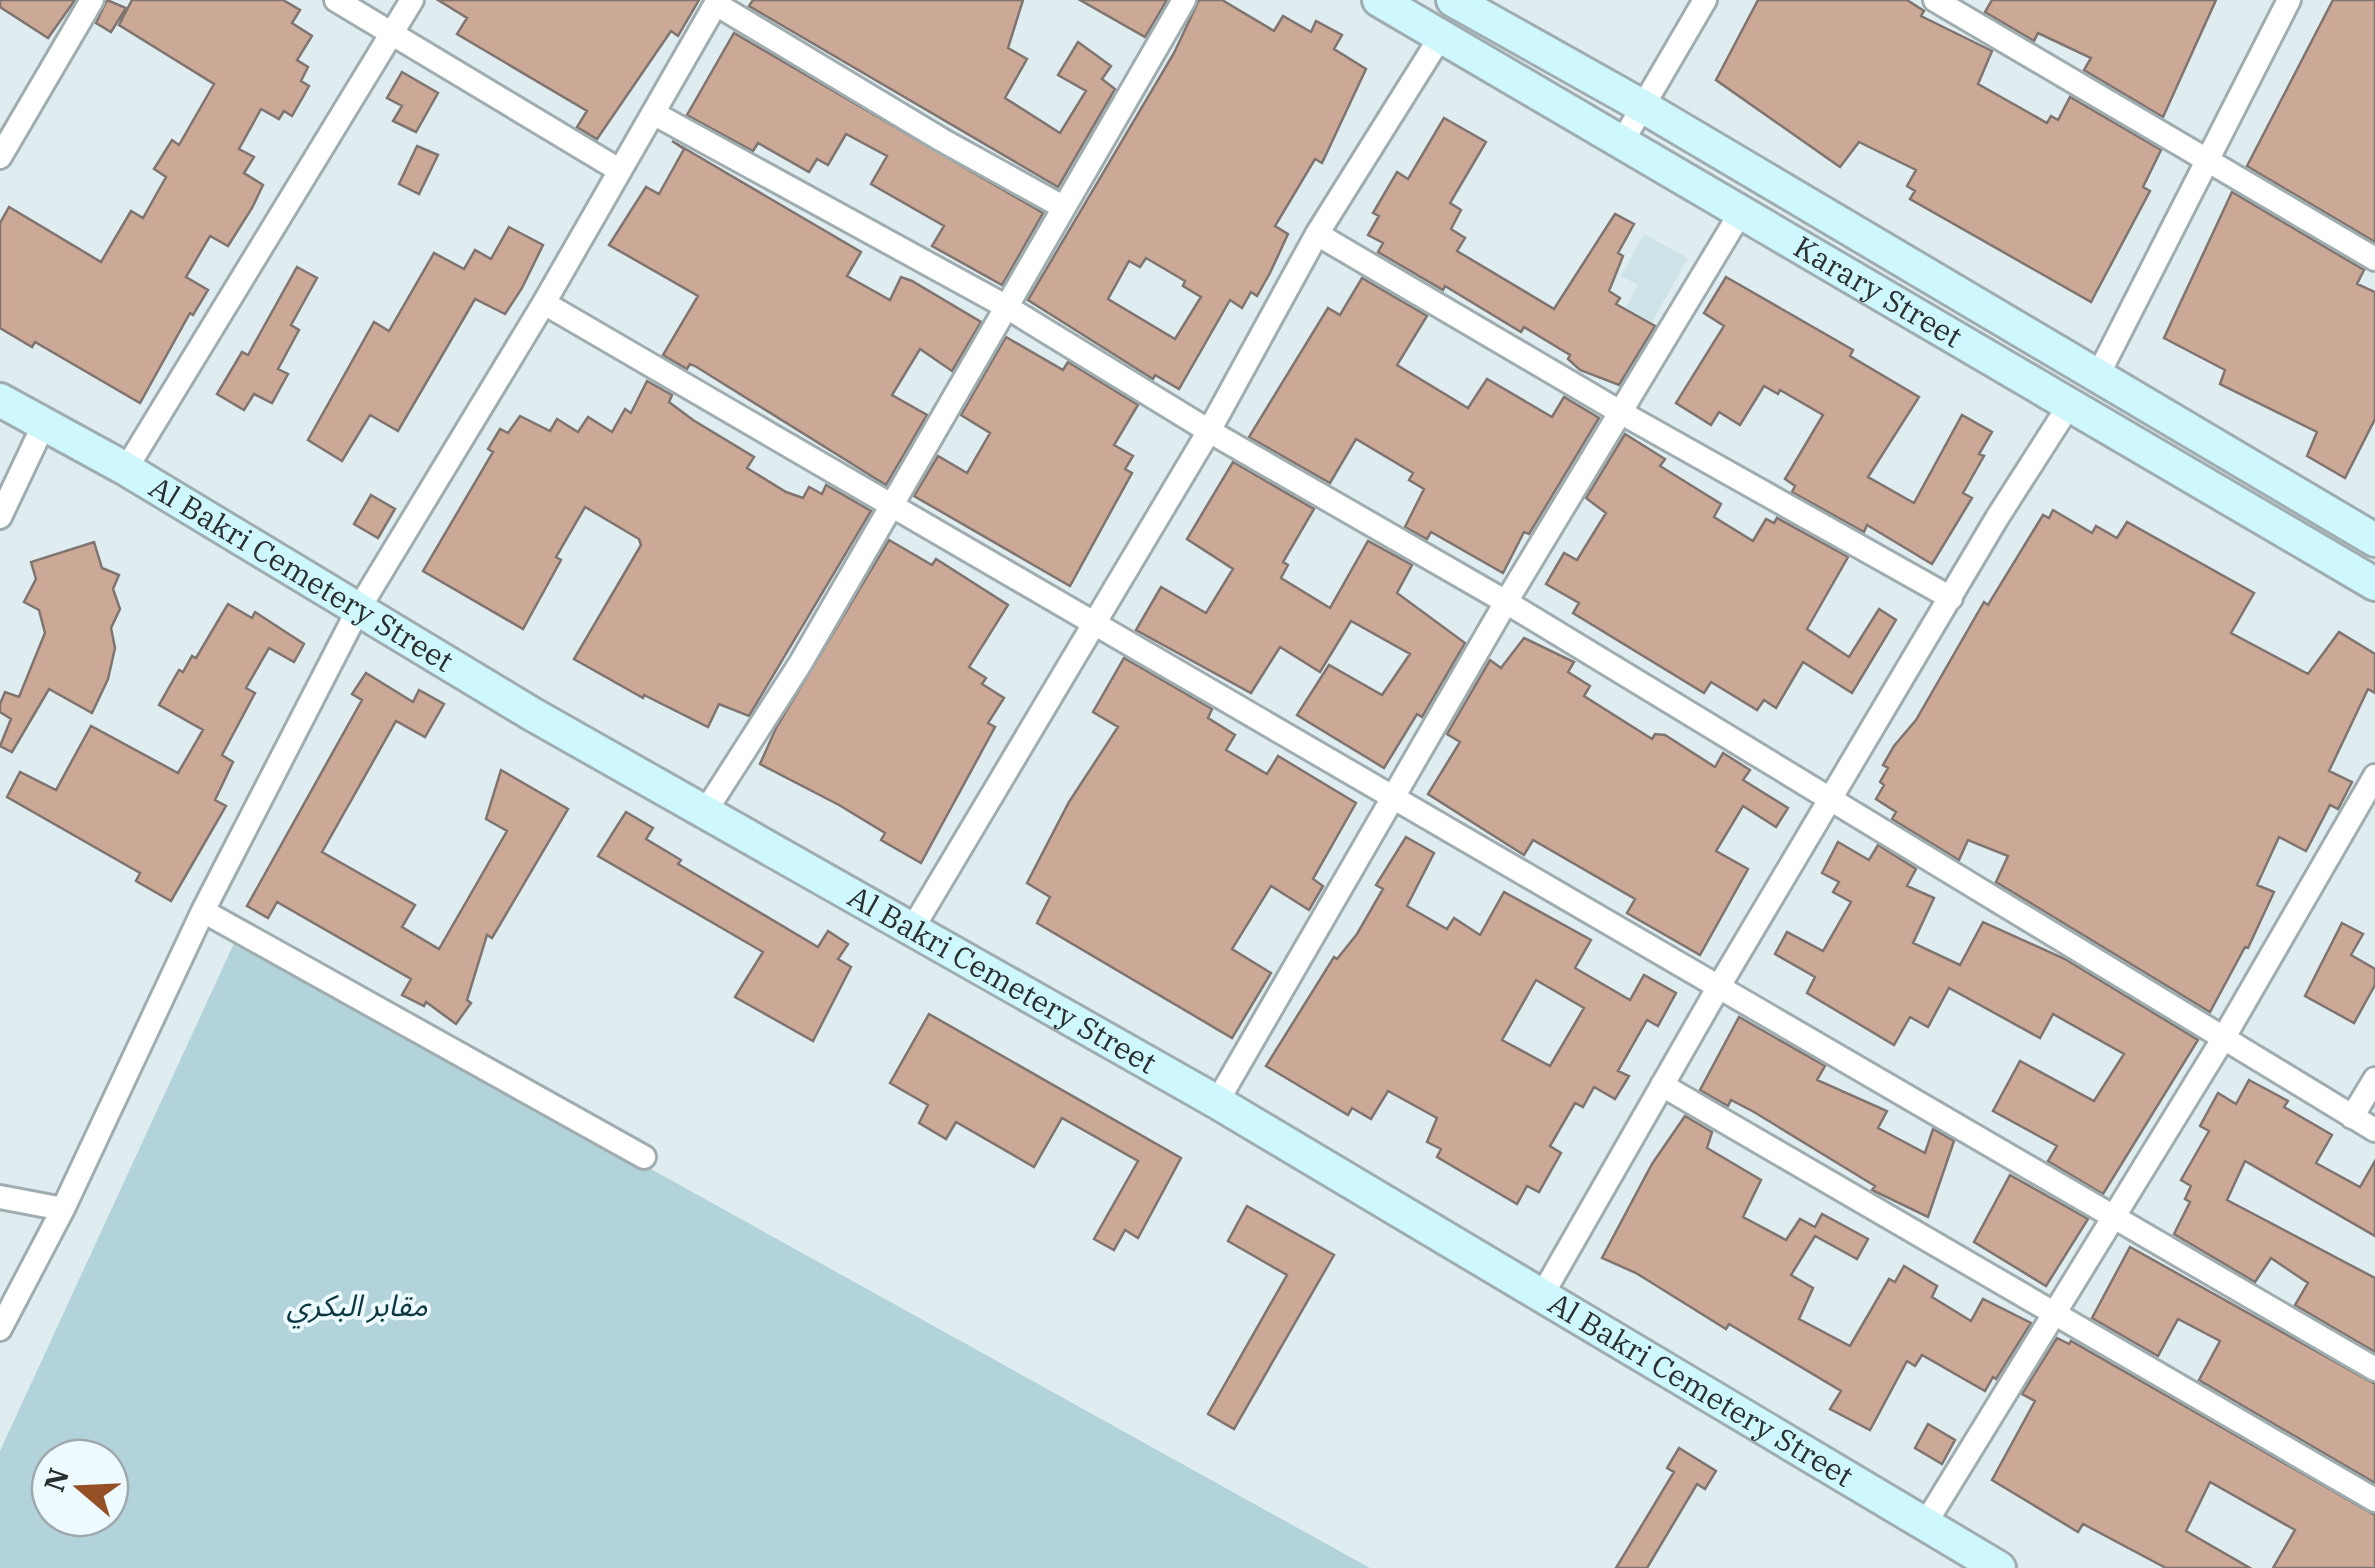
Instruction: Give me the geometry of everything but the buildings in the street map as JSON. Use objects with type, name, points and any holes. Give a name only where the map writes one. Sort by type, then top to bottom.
[{"type":"street","points":[[0,157],[92,0]]},
{"type":"street","points":[[336,0],[620,170]]},
{"type":"street","points":[[126,469],[412,0]]},
{"type":"street","points":[[705,812],[800,664],[1184,0]]},
{"type":"street","name":"Karary Street","points":[[1379,0],[2375,584]]},
{"type":"street","name":"Karary Street","points":[[1453,0],[1642,106],[2375,540]]},
{"type":"street","points":[[1622,142],[1705,0]]},
{"type":"street","points":[[1934,0],[2375,260]]},
{"type":"street","points":[[2098,374],[2289,0]]},
{"type":"street","points":[[0,1329],[63,1209],[203,912],[358,610],[544,303],[717,2],[942,140],[1062,206]]},
{"type":"street","points":[[911,930],[1209,431],[1316,234],[1442,36]]},
{"type":"street","points":[[653,113],[1006,306],[1209,431],[1506,602],[2375,1130]]},
{"type":"street","points":[[1217,1102],[1506,602],[1741,212]]},
{"type":"street","points":[[1316,234],[1620,412],[1951,598]]},
{"type":"street","points":[[544,303],[1092,626],[2375,1369]]},
{"type":"street","name":"Al Bakri Cemetery Street","points":[[0,400],[126,469],[358,610],[705,812],[1217,1102],[1540,1298],[2000,1568]]},
{"type":"street","points":[[1540,1298],[1718,988],[2068,407]]},
{"type":"street","points":[[0,517],[44,424]]},
{"type":"street","points":[[2309,546],[2327,513]]},
{"type":"street","points":[[1925,1524],[2223,1039],[2375,776]]},
{"type":"street","points":[[203,912],[644,1157]]},
{"type":"street","points":[[2352,1117],[2375,1078]]},
{"type":"street","points":[[1662,1085],[2375,1500]]},
{"type":"street","points":[[0,1197],[63,1209]]},
{"type":"shaded area","points":[[1644,234],[1688,258],[1652,322],[1626,307],[1638,285],[1621,276]]},
{"type":"green space","name":"مقابر البكري","points":[[236,939],[1370,1568],[0,1568],[0,1451]]}]
